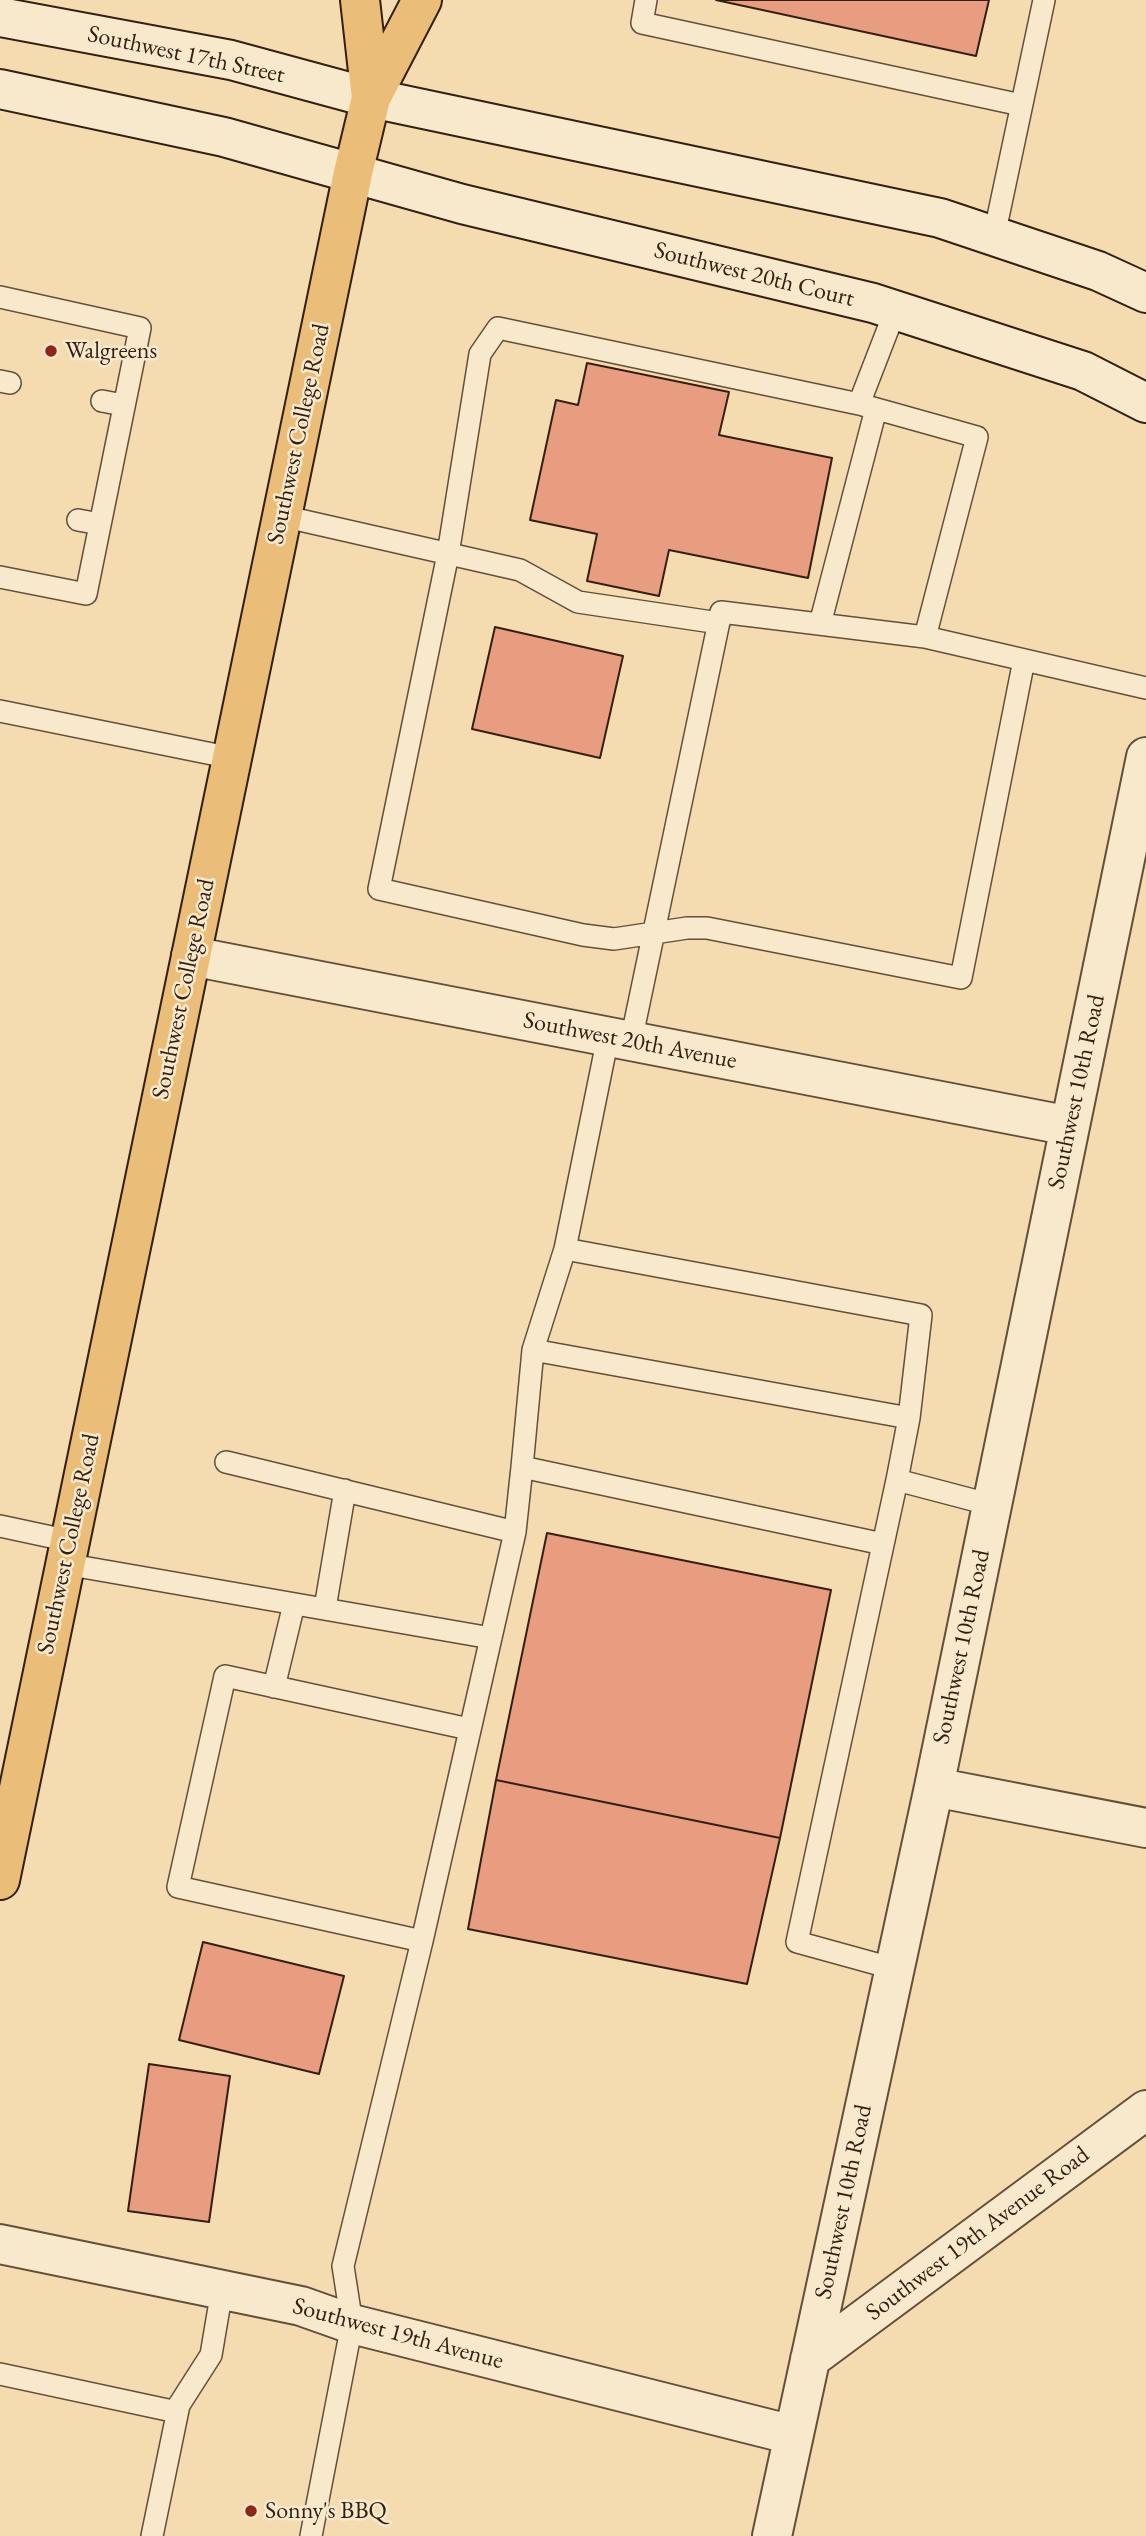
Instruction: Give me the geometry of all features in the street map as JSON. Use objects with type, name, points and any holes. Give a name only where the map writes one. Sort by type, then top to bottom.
[{"type":"main road","name":"Southwest College Road","points":[[360,0],[371,98]]},
{"type":"main road","name":"Southwest College Road","points":[[0,1880],[353,173],[371,98],[422,0]]},
{"type":"street","name":"Southwest 17th Street","points":[[0,17],[232,60],[371,98]]},
{"type":"street","points":[[0,89],[224,137],[353,173]]},
{"type":"street","points":[[371,98],[940,218],[1098,271],[1146,293]]},
{"type":"street","name":"Southwest 20th Court","points":[[353,173],[475,207],[895,311],[1083,371],[1146,403]]},
{"type":"street","name":"Southwest 10th Road","points":[[772,2536],[934,1787],[1146,757]]},
{"type":"street","name":"Southwest 20th Avenue","points":[[191,956],[1070,1126]]},
{"type":"street","points":[[934,1787],[1146,1828]]},
{"type":"street","name":"Southwest 19th Avenue Road","points":[[810,2359],[1146,2110]]},
{"type":"street","name":"Southwest 19th Avenue","points":[[0,2244],[300,2306],[352,2324],[793,2435]]},
{"type":"lane","points":[[646,0],[642,23],[1021,104]]},
{"type":"lane","points":[[994,236],[1044,0]]},
{"type":"lane","points":[[0,297],[141,328],[123,405],[101,468],[100,524],[86,594],[0,577]]},
{"type":"lane","points":[[820,624],[868,407],[895,311]]},
{"type":"lane","points":[[925,638],[977,437],[868,407],[498,328],[480,354],[448,554],[379,889],[583,935],[614,939],[687,928],[707,928],[961,978],[1024,660]]},
{"type":"lane","points":[[102,401],[123,405]]},
{"type":"lane","points":[[282,516],[520,570],[578,602],[719,623]]},
{"type":"lane","points":[[78,520],[100,524]]},
{"type":"lane","points":[[311,2536],[352,2324],[343,2266],[422,1941],[515,1532],[533,1350],[565,1249],[620,1039],[654,934],[721,612],[925,638],[1146,688]]},
{"type":"lane","points":[[0,711],[232,758]]},
{"type":"lane","points":[[565,1249],[921,1315],[909,1418],[897,1480],[797,1942],[895,1969]]},
{"type":"lane","points":[[533,1350],[909,1418]]},
{"type":"lane","points":[[226,1462],[515,1532]]},
{"type":"lane","points":[[522,1467],[883,1544]]},
{"type":"lane","points":[[897,1480],[992,1505]]},
{"type":"lane","points":[[325,1608],[345,1490]]},
{"type":"lane","points":[[0,1525],[67,1552],[294,1604],[491,1638]]},
{"type":"lane","points":[[274,1687],[294,1604]]},
{"type":"lane","points":[[422,1941],[178,1887],[225,1676],[469,1729]]},
{"type":"lane","points":[[152,2536],[177,2412],[211,2355],[222,2290]]},
{"type":"lane","points":[[0,2374],[177,2412]]},
{"type":"building","points":[[716,0],[989,0],[976,56]]},
{"type":"building","points":[[587,363],[729,392],[719,435],[832,458],[808,578],[669,550],[659,596],[587,581],[597,534],[530,520],[556,400],[578,405]]},
{"type":"building","points":[[495,627],[623,656],[600,758],[472,729]]},
{"type":"building","points":[[547,1533],[831,1590],[780,1838],[496,1780]]},
{"type":"building","points":[[496,1780],[780,1838],[747,1984],[468,1929]]},
{"type":"building","points":[[203,1942],[344,1976],[319,2074],[179,2040]]},
{"type":"building","points":[[149,2064],[230,2076],[209,2222],[128,2211]]},
{"type":"place","name":"Walgreens","points":[[51,351]]},
{"type":"place","name":"Sonny's BBQ","points":[[251,2511]]}]
